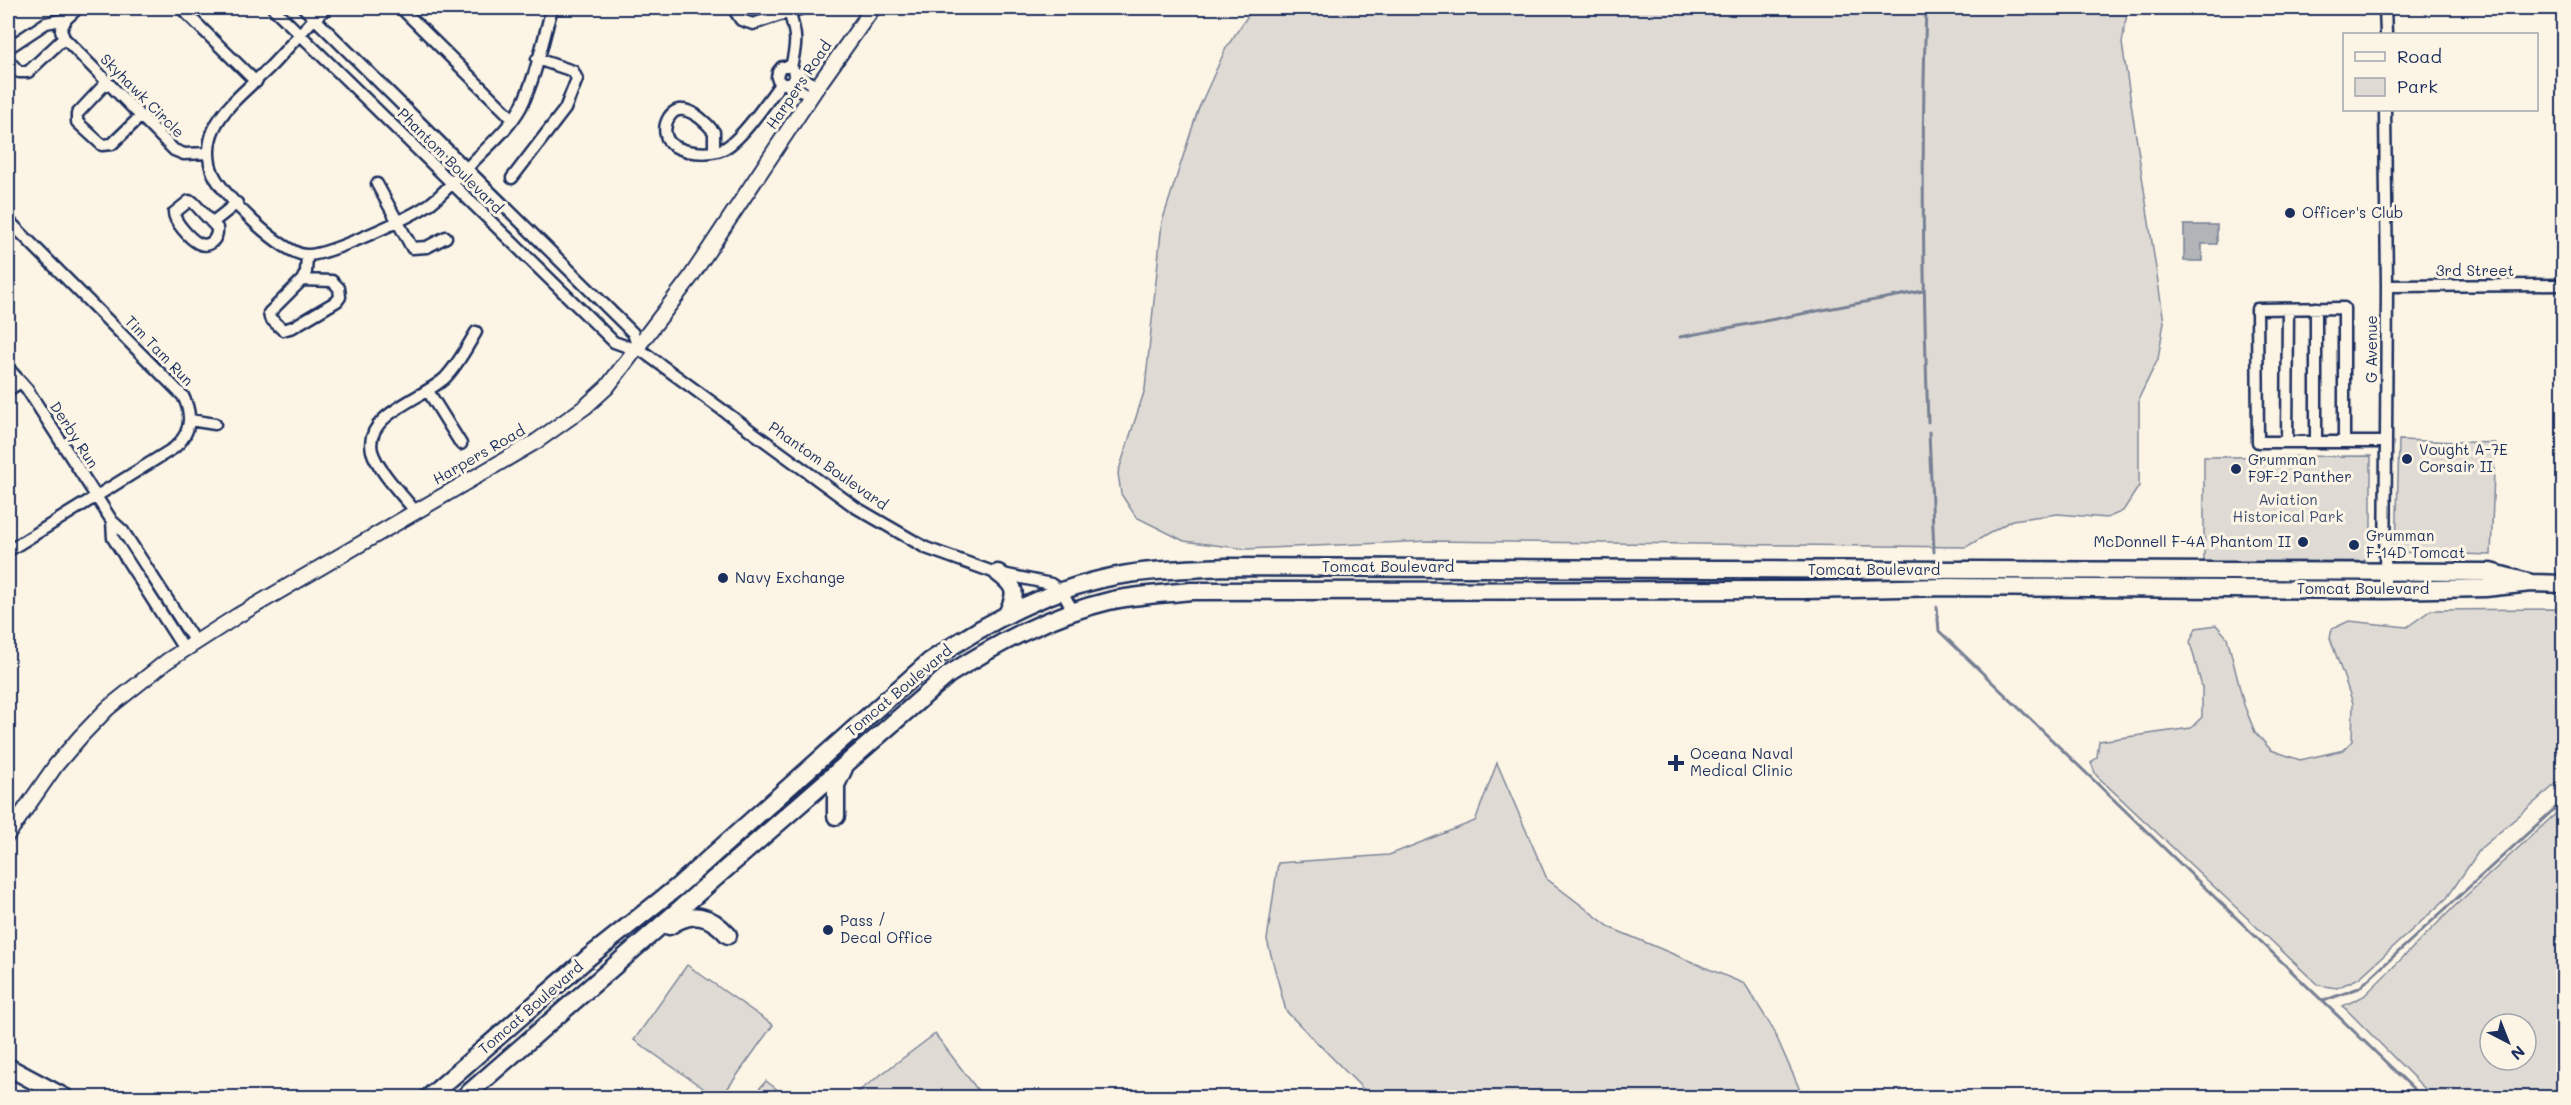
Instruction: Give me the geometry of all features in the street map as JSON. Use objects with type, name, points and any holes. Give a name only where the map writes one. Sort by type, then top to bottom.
[{"type":"main road","name":"Tomcat Boulevard","points":[[428,1098],[589,957],[677,887],[930,661],[969,634],[1007,614],[1062,592],[1118,576],[1226,567],[2490,572],[2531,583]]},
{"type":"main road","points":[[998,573],[1010,582],[1014,589],[1015,598],[1007,614]]},
{"type":"main road","name":"Tomcat Boulevard","points":[[463,1098],[948,675],[1028,628],[1110,601],[1191,591],[1804,590],[1948,587],[2385,590],[2485,588],[2531,583],[2564,584]]},
{"type":"main road","points":[[836,816],[836,785],[847,762]]},
{"type":"main road","points":[[631,951],[681,918],[695,915],[711,920],[728,935]]},
{"type":"main road","points":[[8,1067],[66,1098]]},
{"type":"street","points":[[8,60],[19,72],[28,72],[64,38],[61,30],[66,19],[78,8]]},
{"type":"street","points":[[181,8],[256,82]]},
{"type":"street","name":"Phantom Boulevard","points":[[273,8],[614,342],[638,348],[855,507],[926,548],[998,573],[1051,584],[1062,592]]},
{"type":"street","name":"Phantom Boulevard","points":[[304,8],[633,333],[638,348]]},
{"type":"street","points":[[327,8],[221,116],[210,139],[209,153],[214,176],[237,203],[281,246],[291,252],[307,255],[325,253],[431,202],[466,168],[513,119],[527,93],[552,8]]},
{"type":"street","points":[[400,8],[513,119]]},
{"type":"street","points":[[733,8],[741,20],[753,24],[788,10],[803,8]]},
{"type":"street","name":"Harpers Road","points":[[8,834],[56,765],[88,729],[116,701],[189,646],[537,441],[585,407],[607,387],[690,278],[873,8]]},
{"type":"street","points":[[2385,8],[2386,33]]},
{"type":"street","points":[[714,152],[714,132],[701,120],[683,109],[677,110],[669,117],[665,129],[669,143],[682,150],[698,153],[714,152],[732,143],[786,83],[795,79],[793,70],[797,44],[796,34],[788,10]]},
{"type":"street","points":[[8,48],[46,23],[66,19]]},
{"type":"street","name":"Skyhawk Circle","points":[[64,38],[106,83],[179,153],[209,153]]},
{"type":"street","points":[[512,178],[565,109],[577,78],[573,71],[537,59]]},
{"type":"street","points":[[782,67],[793,70],[814,92],[786,83],[777,78],[777,72],[782,67]]},
{"type":"street","points":[[106,83],[77,114],[77,122],[107,146],[140,117]]},
{"type":"street","name":"G Avenue","points":[[2385,111],[2387,286],[2385,590]]},
{"type":"street","points":[[377,184],[409,245],[415,249],[427,247],[446,237]]},
{"type":"street","points":[[213,222],[237,203]]},
{"type":"street","name":"Tim Tam Run","points":[[8,220],[183,396],[190,420]]},
{"type":"street","points":[[302,280],[332,281],[339,288],[340,297],[293,327],[283,330],[270,318],[269,314],[302,280],[306,272],[307,255]]},
{"type":"street","name":"3rd Street","points":[[2387,286],[2564,285]]},
{"type":"street","points":[[2316,308],[2316,442]]},
{"type":"street","points":[[2344,442],[2344,308],[2257,309],[2258,442],[2287,442],[2316,442],[2344,442],[2386,442]]},
{"type":"street","points":[[2287,442],[2288,309]]},
{"type":"street","points":[[415,511],[375,459],[372,452],[372,435],[384,417],[428,391],[446,377],[476,332]]},
{"type":"street","name":"Derby Run","points":[[8,368],[21,381],[112,521],[113,537],[189,646]]},
{"type":"street","points":[[8,390],[21,381]]},
{"type":"street","points":[[428,391],[461,444]]},
{"type":"street","points":[[9,547],[174,448],[184,437],[190,420],[215,424]]},
{"type":"street","points":[[1062,592],[1074,612]]},
{"type":"green space","points":[[1253,8],[2128,8],[2122,43],[2164,322],[2158,359],[2139,398],[2139,486],[2123,511],[2107,518],[2058,514],[2012,520],[1966,547],[1429,541],[1246,549],[1184,541],[1136,517],[1121,494],[1118,473],[1145,389],[1162,222],[1198,110],[1226,48]]},
{"type":"green space","points":[[2399,440],[2495,443],[2491,555],[2396,552]]},
{"type":"green space","name":"Aviation Historical Park","points":[[2371,456],[2371,550],[2364,561],[2204,562],[2204,457]]},
{"type":"green space","points":[[2563,609],[2563,778],[2481,848],[2447,898],[2359,978],[2337,988],[2318,985],[2096,775],[2091,763],[2097,757],[2099,741],[2191,728],[2202,717],[2202,687],[2190,642],[2196,628],[2216,625],[2227,637],[2244,705],[2255,732],[2271,750],[2300,760],[2344,750],[2352,741],[2353,703],[2330,638],[2332,629],[2349,621],[2407,627],[2431,610]]},
{"type":"green space","points":[[1497,763],[1547,879],[1611,928],[1745,984],[1773,1029],[1803,1097],[1371,1097],[1286,1011],[1267,940],[1278,863],[1389,855],[1475,821]]},
{"type":"green space","points":[[2563,807],[2563,1097],[2433,1097],[2343,1006],[2364,996],[2457,904]]},
{"type":"green space","points":[[687,965],[773,1025],[723,1095],[716,1097],[634,1040]]},
{"type":"green space","points":[[935,1034],[983,1097],[851,1097]]},
{"type":"green space","points":[[766,1081],[787,1097],[752,1097]]},
{"type":"shaded area","points":[[2184,225],[2217,225],[2217,244],[2202,244],[2202,261],[2184,261]]},
{"type":"waterway","points":[[1926,8],[1923,215],[1928,422]]},
{"type":"waterway","points":[[1680,337],[1923,291]]},
{"type":"waterway","points":[[1929,432],[1934,552]]},
{"type":"waterway","points":[[1937,607],[1939,631],[2423,1098]]},
{"type":"waterway","points":[[2323,1001],[2359,988],[2564,800]]},
{"type":"place","name":"Officer's Club","points":[[2290,213]]},
{"type":"place","name":"Vought A-7E Corsair II","points":[[2407,459]]},
{"type":"place","name":"Grumman F9F-2 Panther","points":[[2236,469]]},
{"type":"place","name":"McDonnell F-4A Phantom II","points":[[2303,542]]},
{"type":"place","name":"Grumman F-14D Tomcat","points":[[2354,545]]},
{"type":"place","name":"Navy Exchange","points":[[723,578]]},
{"type":"place","name":"Oceana Naval Medical Clinic","points":[[1676,763]]},
{"type":"place","name":"Pass / Decal Office","points":[[828,930]]}]
